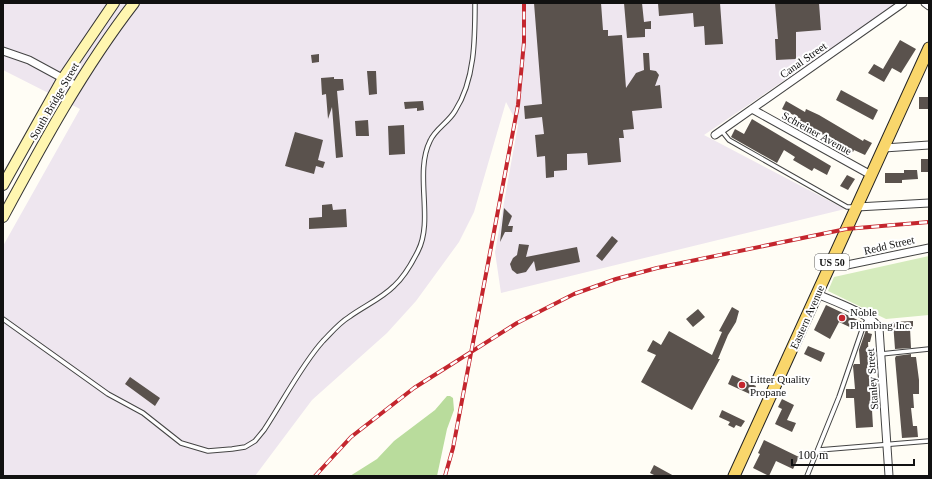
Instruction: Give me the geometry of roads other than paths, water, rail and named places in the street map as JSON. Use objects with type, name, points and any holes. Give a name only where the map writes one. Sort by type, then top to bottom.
[{"type":"main road","name":"South Bridge Street","points":[[3,186],[63,78],[114,3]]},
{"type":"main road","name":"South Bridge Street","points":[[3,216],[94,57],[134,3]]},
{"type":"main road","name":"Eastern Avenue","points":[[734,476],[929,48]]},
{"type":"street","name":"Canal Street","points":[[718,133],[903,3]]},
{"type":"street","points":[[925,3],[929,6]]},
{"type":"street","points":[[3,50],[29,60],[77,86]]},
{"type":"street","name":"Schreiner Avenue","points":[[752,109],[871,176]]},
{"type":"street","points":[[884,148],[929,145]]},
{"type":"street","points":[[857,207],[929,203]]},
{"type":"street","name":"Redd Street","points":[[831,264],[847,265],[929,248]]},
{"type":"street","name":"Stanley Street","points":[[817,294],[868,318],[877,324],[879,328],[889,476]]},
{"type":"lane","points":[[3,319],[108,394],[143,413],[181,443],[208,451],[220,451],[245,447],[255,441],[264,430],[322,342],[348,317],[382,296],[394,286],[408,268],[419,250],[423,229],[426,158],[429,141],[438,129],[446,123],[455,112],[464,94],[472,66],[475,33],[475,3]]},
{"type":"lane","points":[[718,133],[847,207],[857,207]]},
{"type":"lane","points":[[807,476],[819,450],[862,330],[868,318]]},
{"type":"lane","points":[[881,354],[929,349]]},
{"type":"lane","points":[[819,450],[840,446],[929,441]]},
{"type":"railway","points":[[445,476],[453,448],[518,105],[524,42],[524,3]]},
{"type":"railway","points":[[315,476],[351,437],[414,388],[517,323],[574,294],[616,279],[657,268],[846,229],[929,222]]},
{"type":"place","name":"Noble Plumbing Inc.","points":[[842,318]]},
{"type":"place","name":"Litter Quality Propane","points":[[742,385]]}]
